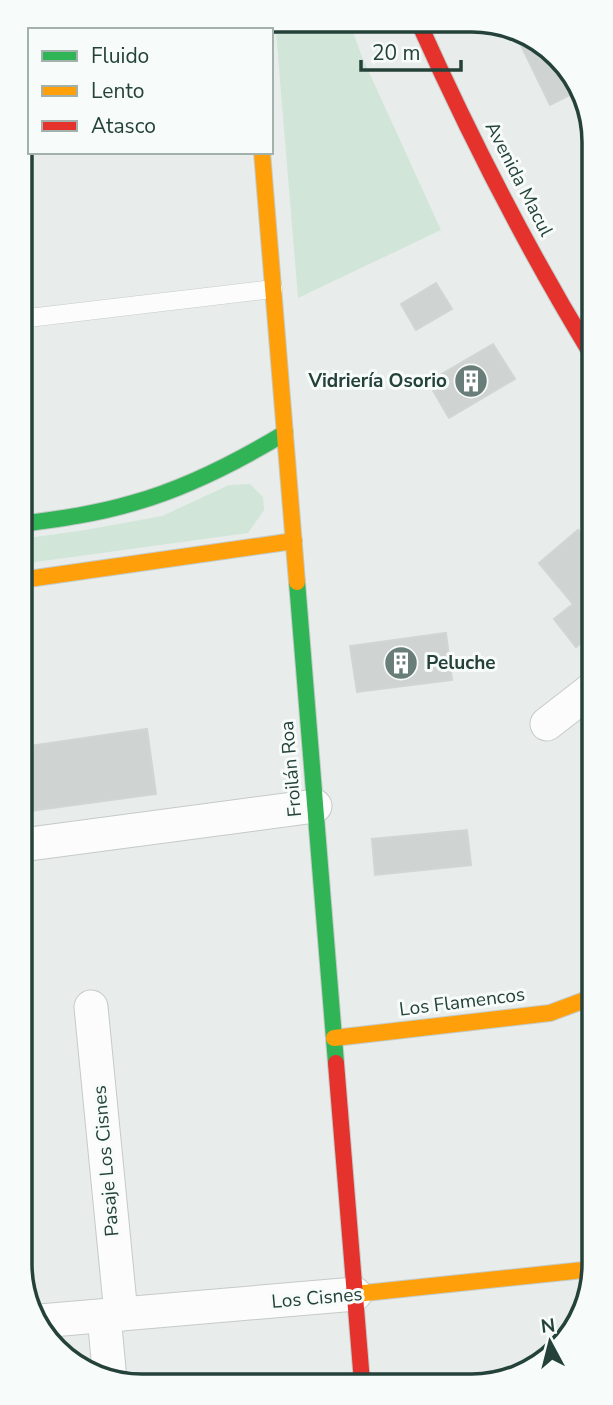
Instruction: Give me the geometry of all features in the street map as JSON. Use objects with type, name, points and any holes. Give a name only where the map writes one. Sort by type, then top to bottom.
[{"type":"main road","name":"Avenida Macul","points":[[423,32],[480,152],[582,332]]},
{"type":"main road","name":"Froilán Roa","points":[[262,154],[361,1374]]},
{"type":"main road","points":[[32,522],[106,510],[177,489],[250,454],[285,433]]},
{"type":"main road","points":[[32,578],[294,541]]},
{"type":"main road","name":"Los Flamencos","points":[[334,1038],[550,1013],[581,1002]]},
{"type":"main road","name":"Los Cisnes","points":[[355,1294],[581,1270]]},
{"type":"street","points":[[547,724],[582,697]]},
{"type":"street","points":[[32,844],[315,806]]},
{"type":"street","name":"Pasaje Los Cisnes","points":[[91,1007],[112,1315],[110,1369]]},
{"type":"street","name":"Los Cisnes","points":[[48,1320],[355,1294]]},
{"type":"lane","points":[[32,319],[273,289]]},
{"type":"green space","points":[[276,32],[353,32],[441,230],[298,298]]},
{"type":"green space","points":[[250,484],[263,497],[264,510],[248,533],[32,562],[32,537],[162,516],[229,485]]},
{"type":"building","points":[[520,43],[549,64],[567,86],[571,95],[550,105]]},
{"type":"building","points":[[436,283],[452,309],[416,330],[401,304]]},
{"type":"building","name":"Vidriería Osorio","points":[[493,344],[515,379],[449,418],[428,382]]},
{"type":"building","points":[[578,530],[582,534],[582,643],[576,647],[554,619],[573,604],[539,563]]},
{"type":"building","name":"Peluche","points":[[446,633],[452,680],[357,692],[350,646]]},
{"type":"building","points":[[147,729],[156,794],[32,811],[32,746]]},
{"type":"building","points":[[467,830],[471,865],[375,875],[372,839]]},
{"type":"traffic: fast","points":[[32,522],[119,507],[173,490],[249,454],[285,433]]},
{"type":"traffic: fast","points":[[297,582],[336,1063]]},
{"type":"traffic: slow","points":[[262,154],[297,582]]},
{"type":"traffic: slow","points":[[32,578],[294,541]]},
{"type":"traffic: slow","points":[[334,1038],[550,1013],[581,1001]]},
{"type":"traffic: slow","points":[[355,1294],[581,1270]]},
{"type":"traffic: jam","points":[[423,32],[499,189],[582,338]]},
{"type":"traffic: jam","points":[[336,1063],[361,1374]]},
{"type":"place","name":"Vidriería Osorio","points":[[471,381]]},
{"type":"place","name":"Peluche","points":[[401,663]]}]
